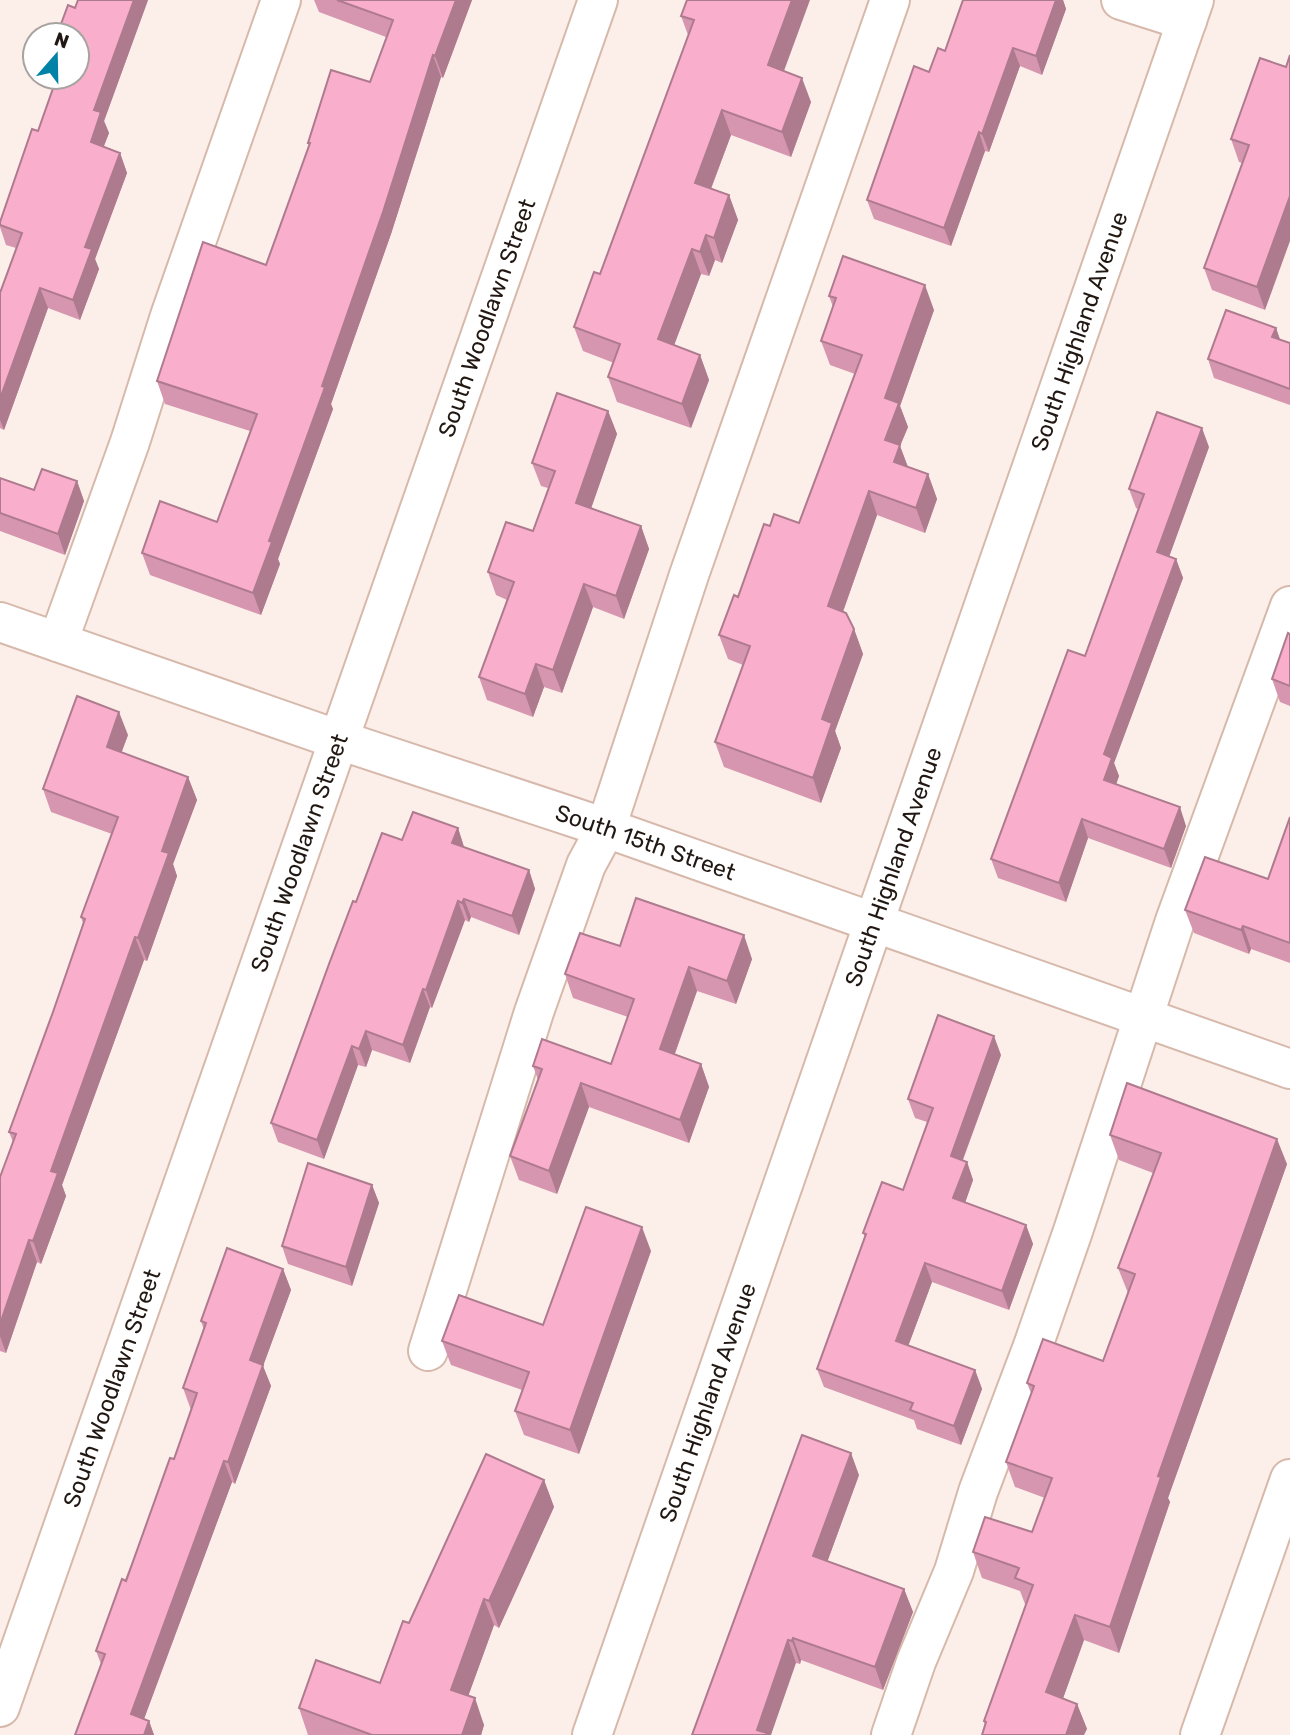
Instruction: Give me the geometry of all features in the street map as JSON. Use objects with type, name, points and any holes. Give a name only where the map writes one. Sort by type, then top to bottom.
[{"type":"street","points":[[58,642],[130,442],[170,316],[281,0]]},
{"type":"street","name":"South Woodlawn Street","points":[[0,1707],[598,0]]},
{"type":"street","points":[[428,1351],[534,1012],[586,865],[606,828],[690,575],[890,0]]},
{"type":"street","points":[[1121,0],[1191,11]]},
{"type":"street","name":"South Highland Avenue","points":[[592,1735],[1191,11]]},
{"type":"street","points":[[891,1735],[916,1662],[954,1571],[978,1492],[1033,1346],[1175,921],[1290,606]]},
{"type":"street","name":"South 15th Street","points":[[0,622],[339,740],[606,828],[1290,1069]]},
{"type":"street","points":[[1200,1735],[1290,1479]]},
{"type":"building","points":[[78,0],[134,0],[94,110],[101,112],[91,142],[120,153],[85,247],[92,249],[73,300],[40,288],[0,399],[0,293],[22,233],[0,225],[0,222],[32,129],[38,131],[52,91],[91,91],[91,21],[62,21],[68,5],[75,8]]},
{"type":"building","points":[[337,0],[456,0],[435,56],[433,55],[383,212],[322,386],[325,387],[253,593],[142,553],[160,501],[217,522],[257,414],[157,381],[203,242],[266,265],[310,143],[331,70],[370,82],[393,20]]},
{"type":"building","points":[[687,0],[792,0],[768,65],[802,78],[782,132],[722,110],[695,183],[729,195],[714,238],[706,235],[700,252],[692,249],[658,339],[700,355],[682,404],[608,377],[620,344],[574,327],[594,272],[600,274],[694,20],[681,16]]},
{"type":"building","points":[[963,0],[1056,0],[1036,56],[1013,48],[944,228],[867,200],[914,66],[929,72],[938,48],[945,51]]},
{"type":"building","points":[[1290,55],[1290,196],[1257,287],[1204,268],[1249,145],[1231,139],[1260,58],[1286,67]]},
{"type":"building","points":[[843,256],[925,285],[885,398],[899,403],[885,440],[900,445],[894,462],[928,474],[916,508],[869,491],[828,606],[846,613],[854,629],[822,719],[832,723],[813,778],[715,742],[750,646],[719,635],[734,595],[738,597],[764,524],[770,526],[774,514],[799,523],[862,355],[821,341],[836,298],[829,296]]},
{"type":"building","points":[[1226,310],[1276,328],[1272,337],[1290,343],[1290,389],[1208,359]]},
{"type":"building","points":[[557,393],[608,411],[576,503],[641,526],[616,596],[584,584],[553,670],[536,664],[525,694],[479,677],[514,582],[488,572],[506,522],[533,531],[555,471],[532,463]]},
{"type":"building","points":[[1157,412],[1202,428],[1157,552],[1176,559],[1104,754],[1112,758],[1104,780],[1180,807],[1164,849],[1082,819],[1059,883],[991,859],[1068,650],[1085,656],[1144,494],[1129,489]]},
{"type":"building","points":[[42,469],[77,481],[58,534],[0,513],[0,478],[34,490]]},
{"type":"building","points":[[1288,633],[1290,634],[1290,686],[1272,679]]},
{"type":"building","points":[[77,696],[119,712],[107,747],[188,777],[162,851],[169,853],[138,938],[135,937],[51,1171],[58,1173],[33,1241],[29,1240],[0,1324],[0,1177],[16,1134],[9,1132],[53,1012],[85,919],[81,917],[118,817],[43,789]]},
{"type":"building","points":[[413,812],[458,828],[452,843],[529,870],[512,916],[464,899],[462,903],[458,901],[403,1045],[366,1031],[359,1049],[352,1046],[317,1140],[271,1123],[353,901],[356,902],[382,833],[402,840]]},
{"type":"building","points":[[1290,817],[1290,943],[1243,926],[1241,930],[1185,910],[1205,857],[1268,879]]},
{"type":"building","points":[[636,898],[744,935],[727,981],[689,967],[660,1049],[701,1064],[680,1120],[581,1083],[549,1171],[510,1156],[542,1069],[533,1066],[542,1039],[611,1064],[634,999],[565,974],[580,933],[620,946]]},
{"type":"building","points":[[938,1015],[994,1036],[951,1156],[967,1162],[953,1198],[1026,1225],[1002,1291],[925,1263],[896,1341],[975,1370],[954,1426],[910,1410],[913,1403],[817,1369],[882,1182],[903,1190],[933,1108],[908,1099]]},
{"type":"building","points":[[1127,1083],[1277,1139],[1158,1476],[1161,1477],[1110,1627],[1075,1615],[1046,1692],[1077,1704],[1066,1735],[982,1735],[986,1722],[984,1721],[1033,1585],[1015,1578],[1019,1568],[973,1552],[985,1517],[1032,1532],[1052,1478],[1006,1462],[1034,1386],[1027,1383],[1043,1339],[1103,1361],[1135,1274],[1118,1268],[1161,1153],[1110,1135]]},
{"type":"building","points":[[308,1163],[372,1185],[346,1267],[282,1246]]},
{"type":"building","points":[[586,1207],[642,1227],[570,1430],[515,1411],[529,1372],[442,1341],[459,1295],[543,1325]]},
{"type":"building","points":[[227,1248],[283,1269],[250,1360],[263,1365],[228,1462],[224,1461],[131,1714],[149,1721],[144,1735],[75,1735],[105,1654],[96,1651],[122,1579],[126,1581],[170,1458],[174,1459],[197,1393],[183,1388],[206,1323],[201,1321]]},
{"type":"building","points":[[802,1435],[851,1453],[813,1556],[904,1589],[875,1667],[793,1638],[792,1641],[788,1640],[757,1730],[767,1733],[766,1735],[692,1735]]},
{"type":"building","points":[[486,1454],[544,1480],[489,1601],[484,1599],[451,1690],[475,1698],[462,1735],[372,1735],[299,1708],[316,1660],[380,1683],[403,1621],[409,1623]]}]
